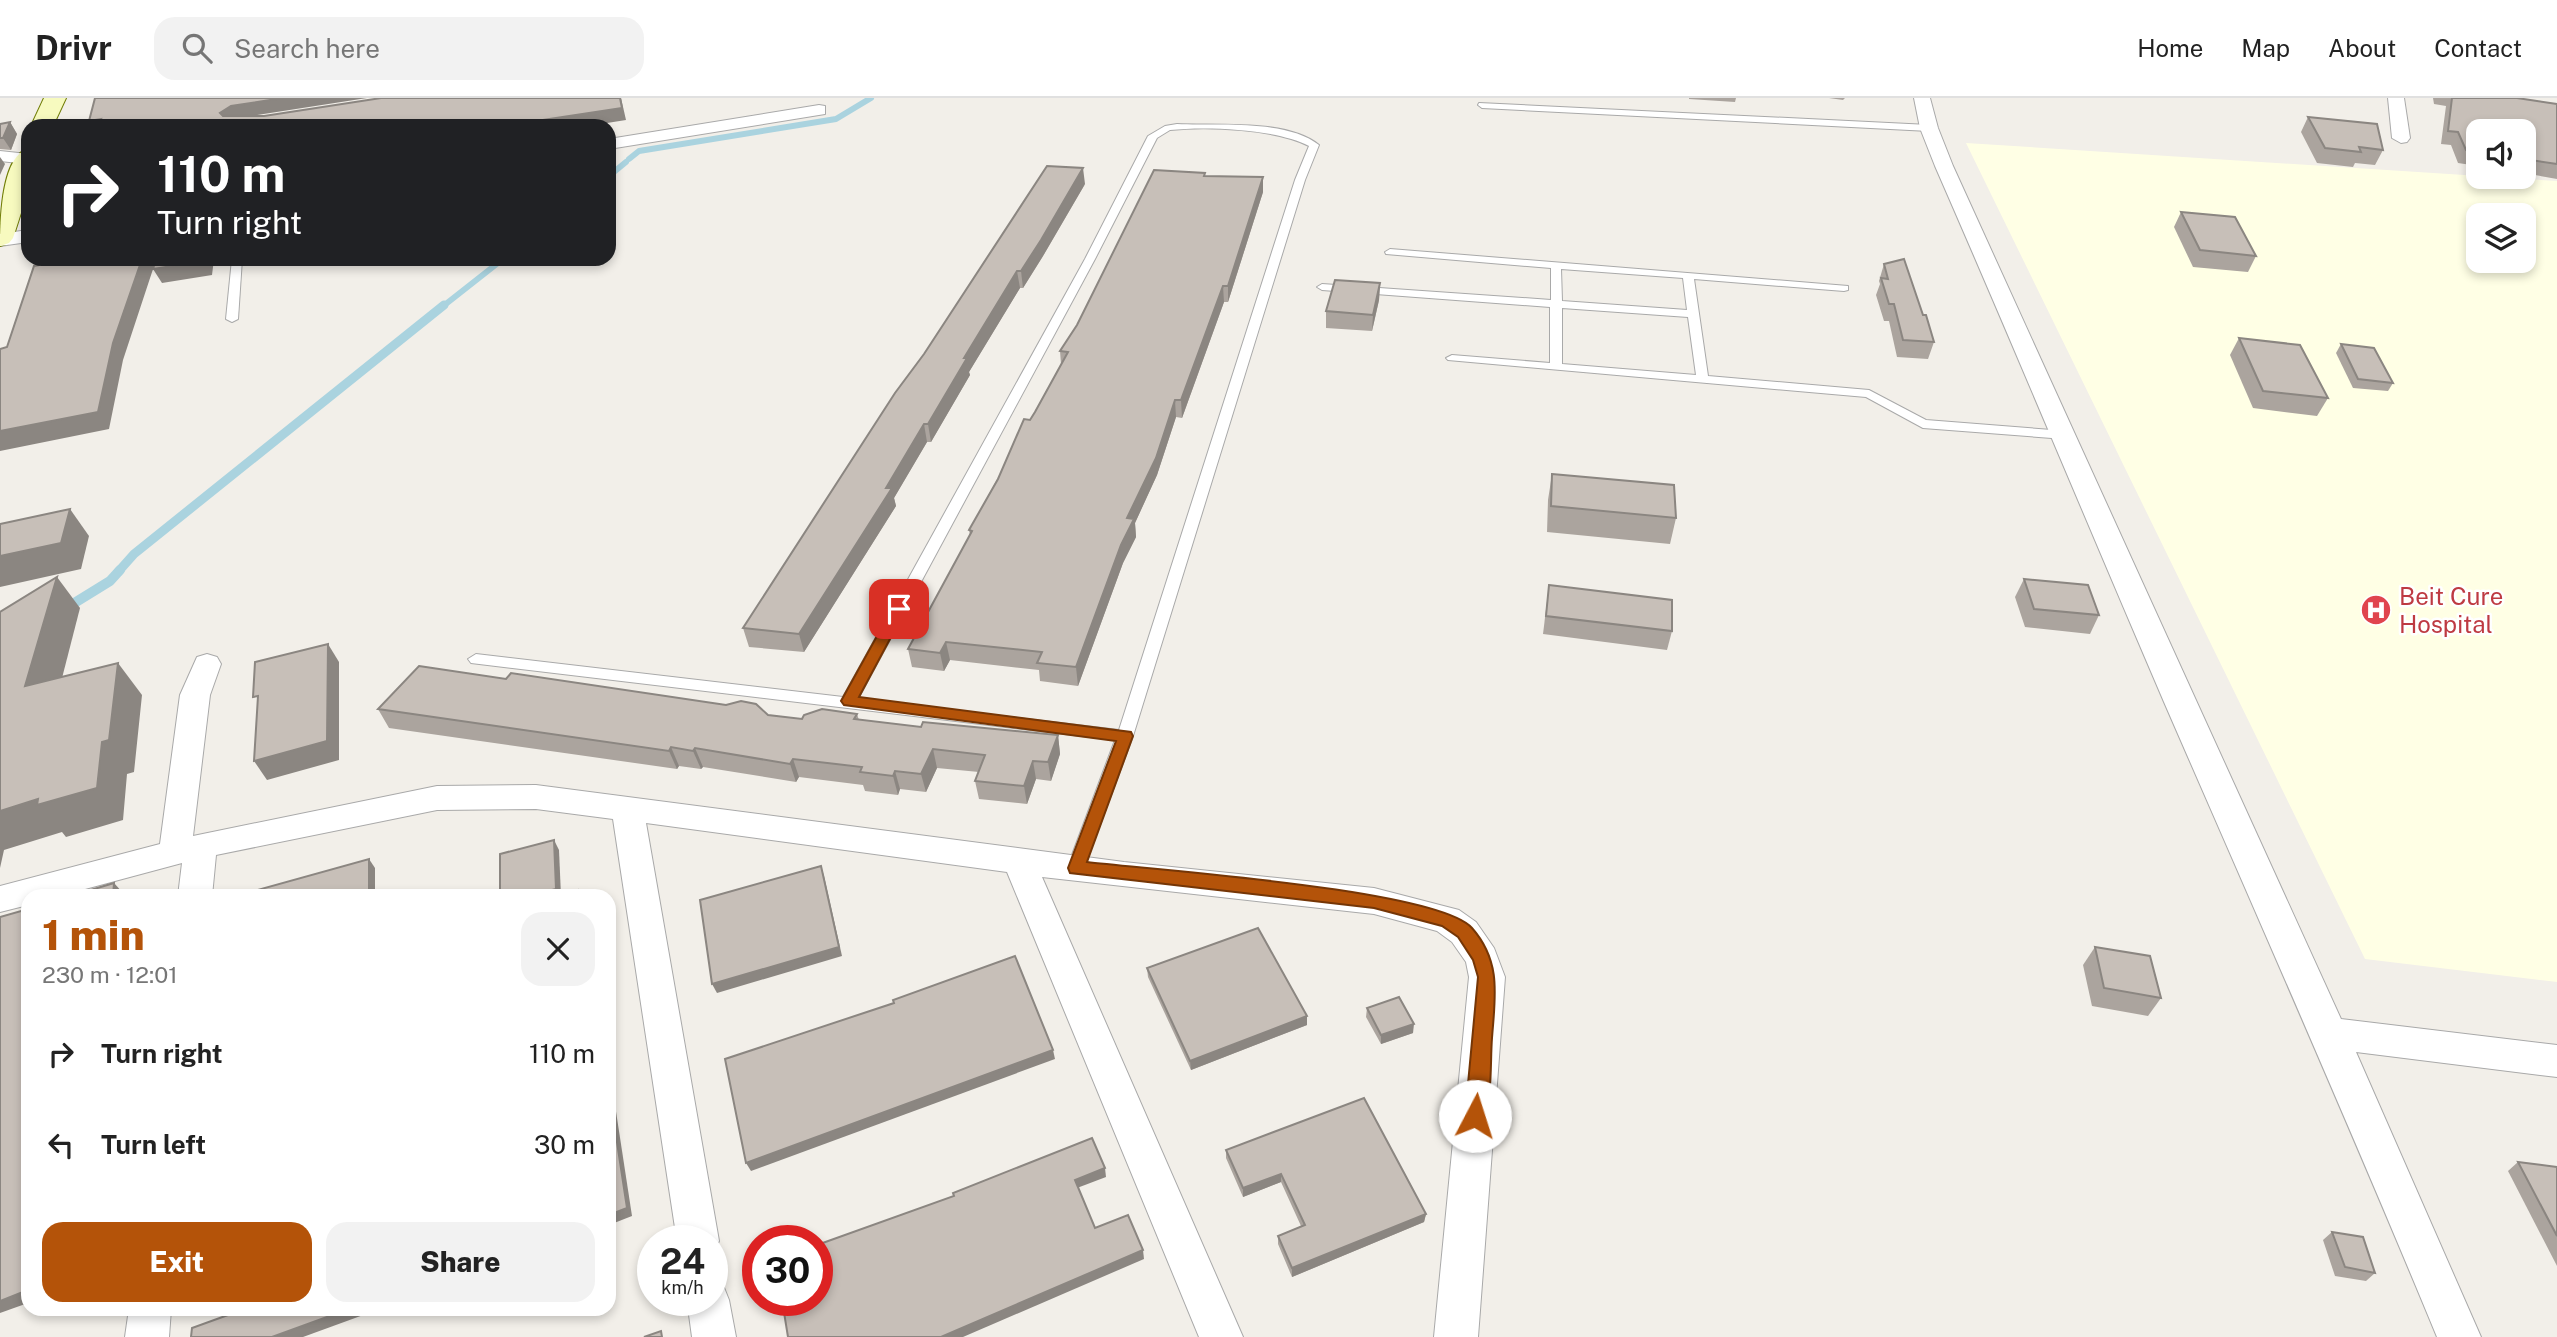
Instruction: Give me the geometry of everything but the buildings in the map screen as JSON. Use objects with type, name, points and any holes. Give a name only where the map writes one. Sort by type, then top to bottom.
[{"type":"street","points":[[45,119],[55,98]]},
{"type":"street","points":[[1922,98],[1929,128],[2178,699],[2329,1033],[2459,1337]]},
{"type":"street","points":[[2396,98],[2401,138]]},
{"type":"street","points":[[616,143],[819,110]]},
{"type":"street","points":[[0,156],[21,158]]},
{"type":"street","points":[[21,176],[0,239],[21,237]]},
{"type":"street","points":[[194,889],[187,849],[195,695],[207,664]]},
{"type":"street","points":[[37,889],[187,849],[437,798],[536,797],[1076,868],[1374,901],[1447,920],[1471,941],[1482,958],[1487,977],[1456,1337]]},
{"type":"street","points":[[628,810],[695,1225]]},
{"type":"street","points":[[1018,859],[1221,1337]]},
{"type":"street","points":[[0,899],[21,893]]},
{"type":"street","points":[[2329,1033],[2557,1061]]},
{"type":"street","points":[[147,1337],[149,1316]]},
{"type":"street","points":[[710,1316],[713,1337]]},
{"type":"lane","points":[[1482,105],[1929,128]]},
{"type":"lane","points":[[849,701],[1090,259],[1153,136],[1168,128],[1177,127],[1292,135],[1314,145],[1300,180],[1125,736],[1076,868]]},
{"type":"lane","points":[[1390,252],[1844,288]]},
{"type":"lane","points":[[1556,265],[1556,366]]},
{"type":"lane","points":[[232,319],[236,266]]},
{"type":"lane","points":[[1688,276],[1702,379]]},
{"type":"lane","points":[[1322,287],[1693,314]]},
{"type":"lane","points":[[1452,358],[1869,394],[1923,424],[2065,435]]},
{"type":"lane","points":[[476,659],[849,701],[1125,736]]},
{"type":"shaded area","name":"Beit Cure Hospital","points":[[1966,143],[2466,175],[2466,189],[2536,189],[2536,180],[2557,181],[2557,982],[2365,959]]},
{"type":"waterway","points":[[629,159],[639,151],[836,119],[871,98]]},
{"type":"waterway","points":[[616,170],[626,162]]},
{"type":"waterway","points":[[442,307],[494,266]]},
{"type":"waterway","points":[[118,572],[134,554],[444,305]]},
{"type":"waterway","points":[[63,610],[110,581],[120,570]]},
{"type":"place","name":"Beit Cure Hospital","points":[[2376,610]]},
{"type":"route","points":[[899,609],[849,701],[1125,736],[1076,868],[1374,901],[1447,920],[1464,932],[1482,958],[1487,977],[1475,1116]]}]
